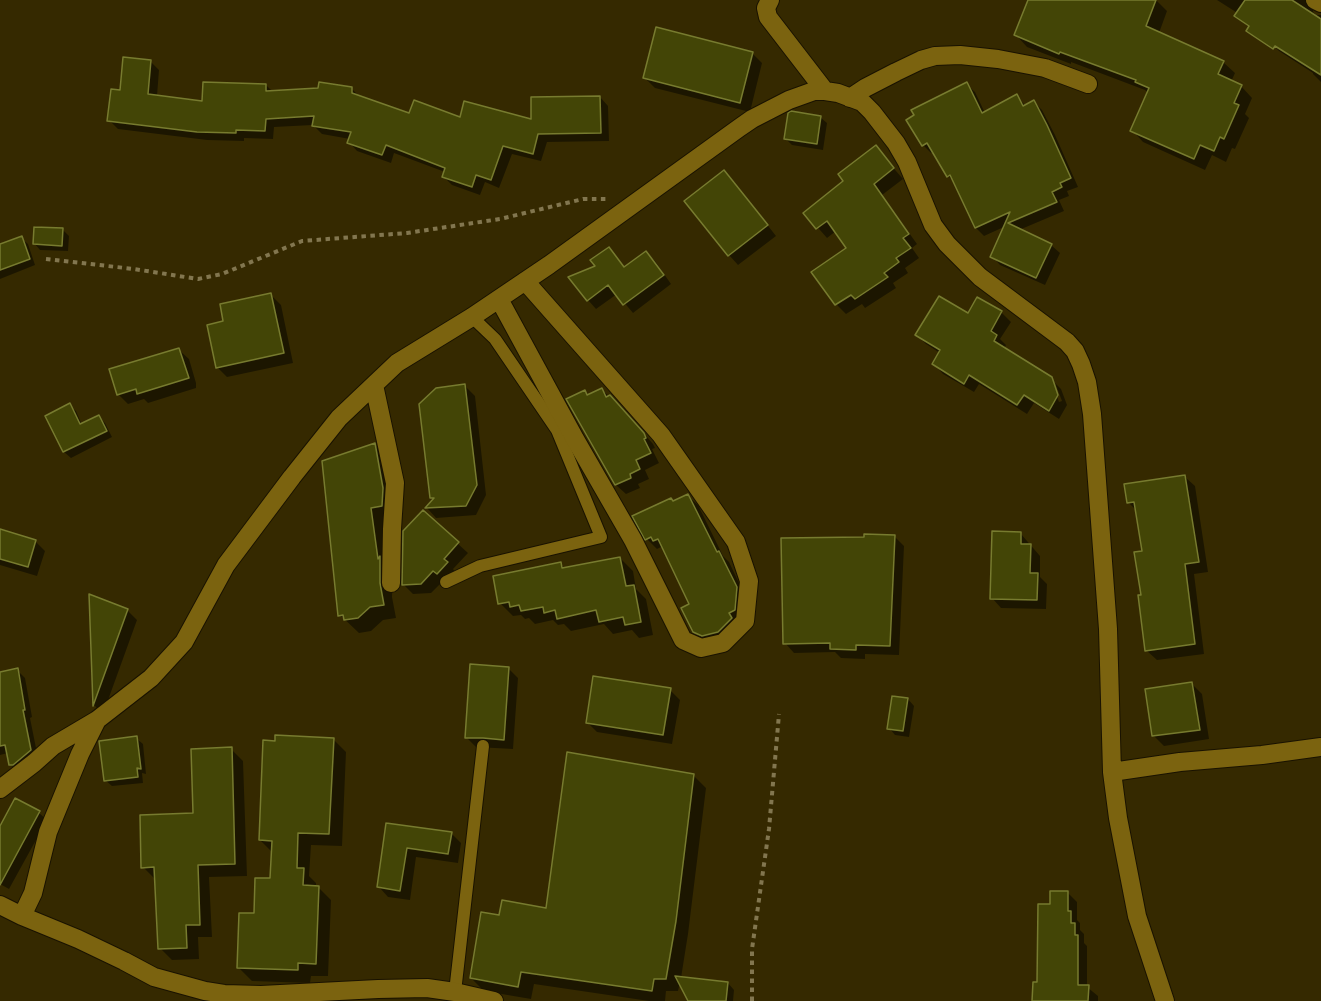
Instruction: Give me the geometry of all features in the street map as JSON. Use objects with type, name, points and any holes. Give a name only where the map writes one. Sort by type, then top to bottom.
[{"type":"street","points":[[770,0],[766,8],[768,17],[825,91]]},
{"type":"street","points":[[1315,0],[1321,3]]},
{"type":"street","points":[[850,98],[896,72],[935,56],[998,59],[1045,68],[1088,84]]},
{"type":"street","points":[[0,789],[53,746],[97,720],[152,678],[184,642],[226,565],[292,477],[339,418],[397,363],[499,299],[752,119],[789,100],[814,91],[838,93],[862,102],[896,143],[907,162],[933,225],[947,244],[980,278],[1067,342],[1075,351],[1081,364],[1087,382],[1092,414],[1108,629],[1112,772],[1137,916],[1165,1001]]},
{"type":"street","points":[[499,299],[633,540],[683,640],[700,648],[723,643],[745,621],[749,582],[735,542],[661,435],[525,281]]},
{"type":"street","points":[[374,385],[395,483],[390,583]]},
{"type":"street","points":[[22,916],[33,893],[48,832],[80,754],[97,720]]},
{"type":"street","points":[[1112,772],[1180,762],[1321,747]]},
{"type":"street","points":[[0,905],[154,977],[205,991],[261,995],[427,988],[494,1001]]},
{"type":"lane","points":[[446,582],[480,566],[601,537],[557,430],[495,339],[472,317]]},
{"type":"lane","points":[[455,992],[483,746]]},
{"type":"path","points":[[46,259],[198,279],[222,274],[302,242],[419,231],[500,219],[582,199],[639,200]]},
{"type":"path","points":[[752,1001],[752,949],[769,829],[779,714]]},
{"type":"building","points":[[1028,0],[1156,0],[1146,26],[1224,61],[1218,74],[1242,85],[1234,103],[1239,105],[1224,139],[1220,137],[1214,151],[1200,145],[1194,159],[1130,131],[1149,88],[1135,82],[1136,80],[1060,52],[1059,54],[1014,35]]},
{"type":"building","points":[[1245,0],[1292,0],[1321,19],[1321,75],[1275,46],[1273,49],[1246,31],[1249,26],[1234,16]]},
{"type":"building","points":[[656,27],[753,52],[740,103],[643,78]]},
{"type":"building","points":[[123,57],[151,60],[148,94],[202,101],[203,82],[266,84],[266,91],[318,88],[319,82],[352,87],[352,93],[409,113],[414,100],[460,117],[464,101],[531,119],[531,97],[600,96],[601,133],[538,134],[533,154],[503,146],[491,180],[476,175],[472,187],[442,177],[445,168],[386,145],[382,155],[347,143],[351,132],[312,126],[314,116],[266,119],[265,131],[236,130],[236,133],[197,132],[107,121],[111,89],[120,90]]},
{"type":"building","points":[[967,82],[982,113],[1017,94],[1023,106],[1034,100],[1071,178],[1060,183],[1062,187],[1052,192],[1057,202],[1008,223],[1052,244],[1036,278],[990,257],[1010,212],[975,228],[950,175],[947,177],[927,143],[922,146],[906,120],[914,115],[911,110]]},
{"type":"building","points":[[791,111],[821,116],[817,144],[784,139],[788,113]]},
{"type":"building","points":[[876,145],[894,168],[874,184],[909,234],[903,238],[911,248],[896,258],[899,262],[884,273],[888,277],[855,299],[851,295],[835,305],[811,272],[846,248],[827,221],[816,229],[803,213],[843,181],[838,174]]},
{"type":"building","points":[[724,170],[768,225],[728,256],[684,201]]},
{"type":"building","points":[[34,227],[63,228],[62,246],[33,244]]},
{"type":"building","points":[[22,236],[30,259],[0,270],[0,244]]},
{"type":"building","points":[[609,247],[624,267],[646,251],[664,275],[623,305],[608,285],[587,301],[568,277],[595,266],[590,260]]},
{"type":"building","points":[[271,293],[284,353],[216,368],[207,325],[223,321],[220,304]]},
{"type":"building","points":[[939,296],[968,313],[977,297],[1002,311],[991,331],[997,335],[994,341],[1052,377],[1058,395],[1049,411],[1024,395],[1017,405],[969,375],[964,384],[932,364],[940,350],[915,335]]},
{"type":"building","points":[[179,348],[189,378],[137,394],[136,389],[117,395],[109,369]]},
{"type":"building","points":[[465,384],[477,485],[466,506],[425,508],[434,498],[430,498],[419,404],[436,388]]},
{"type":"building","points":[[602,388],[606,397],[610,395],[644,433],[646,438],[644,439],[651,453],[636,460],[640,469],[630,474],[631,478],[615,485],[566,399],[585,390],[587,395]]},
{"type":"building","points":[[70,403],[80,424],[99,415],[107,431],[63,452],[45,416]]},
{"type":"building","points":[[375,443],[383,488],[382,506],[371,508],[378,559],[380,556],[380,583],[384,605],[370,607],[358,618],[344,620],[343,615],[338,616],[322,461]]},
{"type":"building","points":[[1185,475],[1199,562],[1185,564],[1195,644],[1145,651],[1138,595],[1141,595],[1134,552],[1142,551],[1134,502],[1127,503],[1124,484]]},
{"type":"building","points":[[688,494],[737,587],[735,610],[729,613],[732,618],[718,632],[702,636],[693,632],[681,608],[689,604],[658,539],[653,541],[651,537],[645,540],[632,516],[671,498],[673,501]]},
{"type":"building","points":[[423,510],[459,542],[444,559],[448,562],[437,574],[433,571],[421,584],[402,585],[403,531]]},
{"type":"building","points":[[0,529],[36,540],[28,567],[0,559]]},
{"type":"building","points":[[992,531],[1021,532],[1021,544],[1031,544],[1030,573],[1038,573],[1037,600],[990,599]]},
{"type":"building","points":[[864,534],[895,535],[890,646],[856,645],[856,650],[830,649],[830,643],[783,644],[781,538],[864,537]]},
{"type":"building","points":[[620,557],[626,586],[634,585],[641,622],[625,625],[623,617],[599,622],[596,610],[557,619],[555,610],[544,613],[543,607],[521,611],[519,605],[510,607],[509,602],[498,604],[493,576],[561,562],[562,568]]},
{"type":"building","points":[[89,594],[128,609],[93,706]]},
{"type":"building","points":[[470,664],[509,667],[504,740],[465,738]]},
{"type":"building","points":[[18,668],[31,750],[13,765],[9,765],[5,745],[0,746],[0,672]]},
{"type":"building","points":[[593,676],[671,688],[663,735],[586,723]]},
{"type":"building","points":[[1192,682],[1200,730],[1152,736],[1145,689]]},
{"type":"building","points":[[892,696],[908,698],[903,731],[887,729]]},
{"type":"building","points":[[275,735],[334,738],[329,834],[298,833],[297,868],[304,868],[303,885],[319,886],[316,964],[298,963],[298,970],[237,968],[239,913],[254,913],[255,878],[270,878],[272,841],[259,840],[263,740],[275,741]]},
{"type":"building","points":[[137,736],[141,769],[137,768],[138,777],[104,781],[99,741]]},
{"type":"building","points":[[232,747],[235,864],[198,865],[200,925],[186,925],[187,948],[158,949],[154,867],[141,868],[140,815],[193,813],[191,749]]},
{"type":"building","points":[[567,752],[694,774],[676,921],[666,979],[654,979],[652,991],[521,972],[518,987],[470,978],[481,912],[499,915],[502,900],[546,908]]},
{"type":"building","points":[[15,798],[40,811],[0,885],[0,826]]},
{"type":"building","points":[[386,823],[452,832],[448,854],[407,848],[400,891],[377,887]]},
{"type":"building","points":[[1050,891],[1068,891],[1068,911],[1071,911],[1071,923],[1075,923],[1075,935],[1078,935],[1078,985],[1089,985],[1088,1001],[1032,1001],[1033,982],[1037,982],[1038,904],[1050,904]]},
{"type":"building","points":[[675,976],[728,982],[726,1001],[688,1001]]}]
